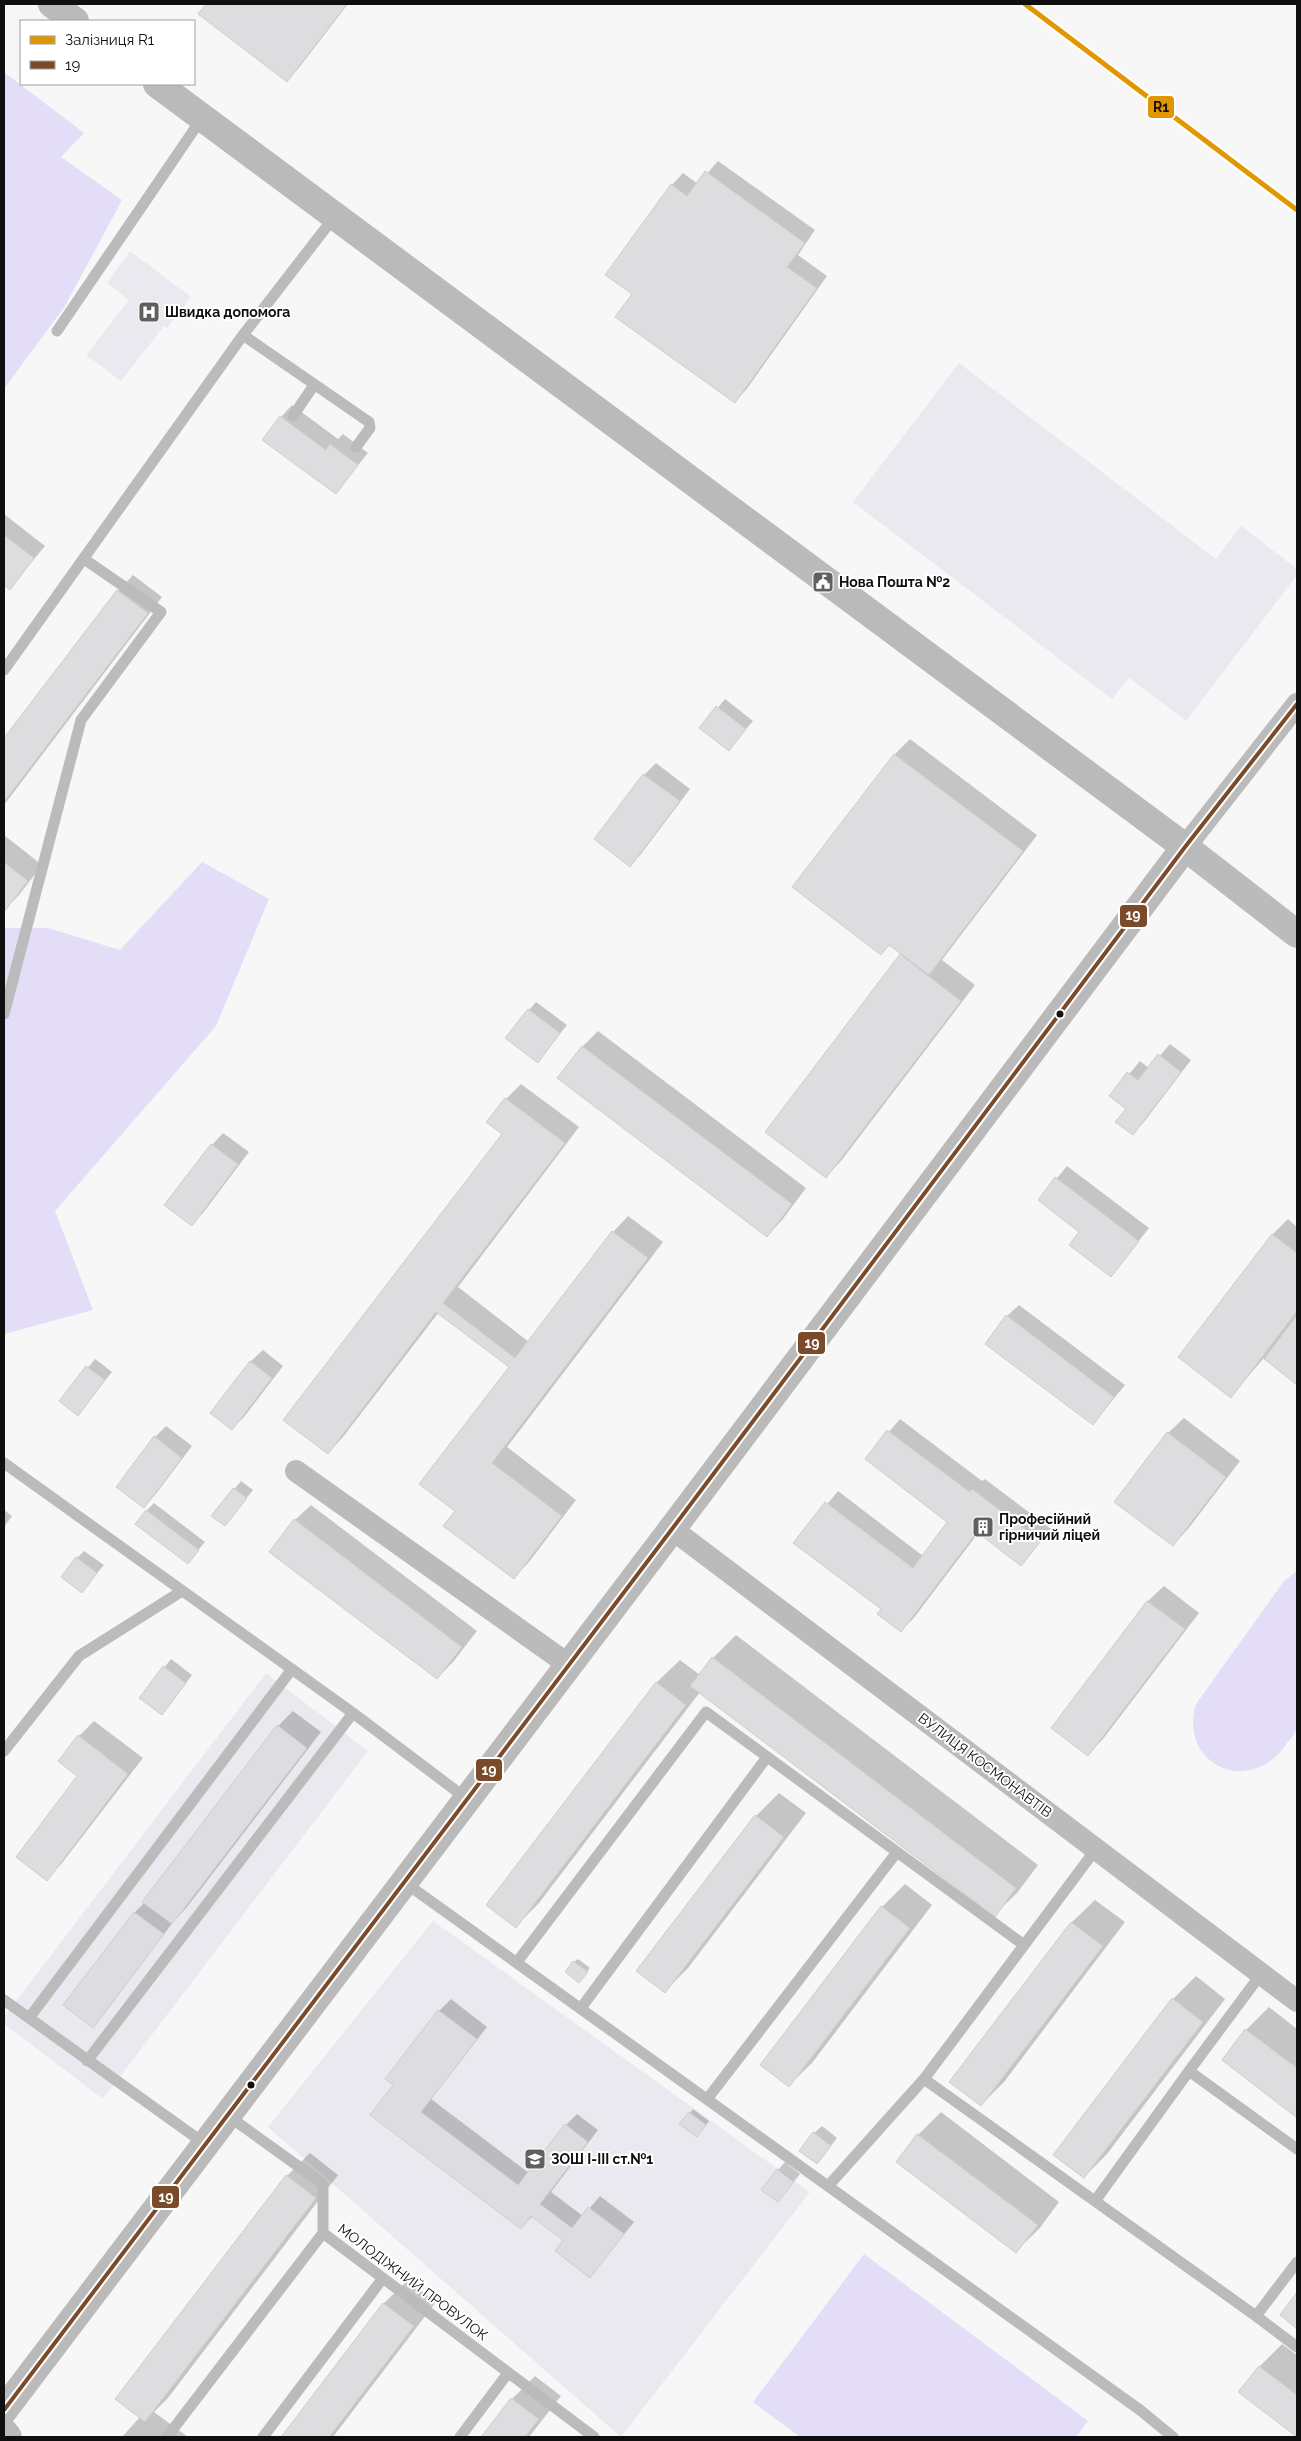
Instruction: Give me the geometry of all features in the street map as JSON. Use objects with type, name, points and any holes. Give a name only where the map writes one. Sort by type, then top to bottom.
[{"type":"main road","points":[[52,4],[74,20]]},
{"type":"main road","points":[[4,2410],[672,1529],[1185,847],[158,85]]},
{"type":"main road","points":[[4,2432],[8,2437]]},
{"type":"street","points":[[1297,704],[1185,847],[1297,934]]},
{"type":"street","points":[[296,1471],[569,1665]]},
{"type":"street","name":"ВУЛИЦЯ КОСМОНАВТІВ","points":[[672,1529],[1297,2002]]},
{"type":"lane","points":[[57,331],[202,118]]},
{"type":"lane","points":[[4,670],[243,335],[335,216]]},
{"type":"lane","points":[[243,335],[370,424],[370,428],[356,447]]},
{"type":"lane","points":[[293,416],[314,385]]},
{"type":"lane","points":[[4,1014],[82,720],[161,612],[84,559]]},
{"type":"lane","points":[[4,1463],[292,1669],[467,1799]]},
{"type":"lane","points":[[4,1751],[79,1656],[182,1591]]},
{"type":"lane","points":[[29,2018],[292,1669]]},
{"type":"lane","points":[[517,1962],[706,1712],[1024,1945]]},
{"type":"lane","points":[[87,2061],[354,1714]]},
{"type":"lane","points":[[581,2008],[767,1757]]},
{"type":"lane","points":[[830,2185],[924,2079],[1096,1849]]},
{"type":"lane","points":[[708,2098],[897,1852]]},
{"type":"lane","points":[[404,1882],[830,2185],[1140,2410],[1173,2437]]},
{"type":"lane","points":[[1095,2201],[1261,1974]]},
{"type":"lane","points":[[4,2000],[205,2144]]},
{"type":"lane","points":[[1189,2071],[1297,2149]]},
{"type":"lane","points":[[924,2079],[1256,2316],[1297,2348]]},
{"type":"lane","name":"МОЛОДІЖНИЙ ПРОВУЛОК","points":[[227,2115],[324,2184],[323,2233],[594,2437]]},
{"type":"lane","points":[[167,2437],[323,2233]]},
{"type":"lane","points":[[1256,2316],[1297,2262]]},
{"type":"lane","points":[[263,2437],[383,2278]]},
{"type":"lane","points":[[460,2437],[508,2373]]},
{"type":"shaded area","points":[[4,72],[84,133],[61,157],[122,200],[65,306],[4,389]]},
{"type":"shaded area","name":"Швидка допомога","points":[[130,251],[191,297],[167,328],[164,326],[121,381],[86,355],[129,300],[107,283]]},
{"type":"shaded area","points":[[959,363],[1216,559],[1241,526],[1297,569],[1297,575],[1186,721],[1129,678],[1112,699],[853,502]]},
{"type":"shaded area","points":[[202,862],[269,899],[216,1026],[55,1211],[93,1310],[4,1334],[4,928],[48,928],[120,950]]},
{"type":"shaded area","points":[[1297,1571],[1298,1722],[1296,1730],[1285,1746],[1270,1761],[1253,1769],[1236,1771],[1220,1767],[1207,1757],[1197,1743],[1193,1725],[1196,1704],[1284,1581]]},
{"type":"shaded area","points":[[266,1673],[368,1751],[103,2099],[4,2024],[4,2017]]},
{"type":"shaded area","name":"ЗОШ I-III ст.№1","points":[[433,1921],[810,2192],[621,2437],[268,2127]]},
{"type":"shaded area","points":[[864,2254],[1088,2421],[1076,2437],[800,2437],[753,2402]]},
{"type":"building","points":[[206,4],[347,4],[287,82],[198,14]]},
{"type":"building","points":[[705,171],[805,243],[787,267],[817,288],[735,403],[615,317],[632,294],[605,275],[671,184],[687,196]]},
{"type":"building","points":[[280,416],[326,450],[330,444],[358,465],[336,494],[262,440]]},
{"type":"building","points":[[4,535],[34,558],[10,590],[4,585]]},
{"type":"building","points":[[117,590],[148,613],[4,802],[4,738]]},
{"type":"building","points":[[716,706],[746,729],[729,751],[699,728]]},
{"type":"building","points":[[894,754],[1023,851],[929,975],[889,945],[881,955],[792,887]]},
{"type":"building","points":[[643,774],[680,801],[630,867],[594,839]]},
{"type":"building","points":[[4,862],[28,881],[4,912]]},
{"type":"building","points":[[900,954],[961,1001],[826,1178],[765,1132]]},
{"type":"building","points":[[528,1009],[560,1033],[538,1063],[505,1038]]},
{"type":"building","points":[[582,1046],[792,1204],[767,1237],[557,1078]]},
{"type":"building","points":[[1158,1054],[1181,1072],[1133,1135],[1115,1122],[1126,1109],[1109,1096],[1127,1072],[1138,1080]]},
{"type":"building","points":[[505,1098],[565,1143],[443,1303],[515,1358],[612,1231],[648,1258],[492,1463],[562,1516],[514,1579],[443,1526],[455,1511],[419,1484],[509,1367],[436,1312],[328,1454],[283,1420],[502,1134],[486,1122]]},
{"type":"building","points":[[211,1144],[238,1164],[192,1226],[164,1205]]},
{"type":"building","points":[[1055,1177],[1139,1241],[1111,1277],[1069,1245],[1079,1232],[1038,1200]]},
{"type":"building","points":[[1272,1234],[1297,1253],[1297,1311],[1231,1398],[1178,1357]]},
{"type":"building","points":[[1006,1315],[1114,1397],[1093,1425],[985,1344]]},
{"type":"building","points":[[1297,1315],[1297,1385],[1264,1359]]},
{"type":"building","points":[[250,1361],[272,1378],[232,1430],[210,1413]]},
{"type":"building","points":[[86,1366],[105,1380],[78,1416],[59,1401]]},
{"type":"building","name":"Професійний гірничий ліцей","points":[[887,1430],[970,1492],[972,1489],[1041,1541],[1021,1566],[977,1532],[901,1632],[877,1614],[881,1609],[793,1543],[825,1502],[913,1568],[947,1522],[865,1459]]},
{"type":"building","points":[[1167,1432],[1226,1477],[1173,1546],[1114,1502]]},
{"type":"building","points":[[154,1436],[182,1458],[144,1508],[116,1487]]},
{"type":"building","points":[[233,1488],[247,1498],[225,1526],[211,1516]]},
{"type":"building","points":[[146,1510],[199,1550],[188,1564],[135,1524]]},
{"type":"building","points":[[294,1519],[462,1647],[437,1679],[269,1552]]},
{"type":"building","points":[[76,1557],[97,1573],[82,1593],[61,1577]]},
{"type":"building","points":[[1147,1601],[1185,1629],[1088,1756],[1051,1728]]},
{"type":"building","points":[[712,1657],[1016,1888],[995,1917],[690,1686]]},
{"type":"building","points":[[163,1666],[186,1683],[162,1715],[139,1698]]},
{"type":"building","points":[[656,1682],[686,1705],[516,1928],[486,1905]]},
{"type":"building","points":[[277,1725],[307,1748],[172,1924],[142,1902]]},
{"type":"building","points":[[78,1735],[128,1774],[47,1881],[16,1857],[77,1776],[58,1761]]},
{"type":"building","points":[[755,1815],[784,1837],[665,1993],[636,1971]]},
{"type":"building","points":[[881,1906],[910,1928],[789,2087],[760,2065]]},
{"type":"building","points":[[134,1912],[164,1934],[93,2028],[63,2005]]},
{"type":"building","points":[[1071,1922],[1103,1946],[981,2106],[949,2082]]},
{"type":"building","points":[[573,1961],[588,1972],[579,1983],[565,1972]]},
{"type":"building","points":[[1172,1998],[1203,2022],[1084,2178],[1053,2155]]},
{"type":"building","name":"ЗОШ I-III ст.№1","points":[[438,2010],[477,2039],[421,2112],[518,2185],[565,2124],[588,2142],[540,2204],[572,2228],[588,2207],[624,2234],[590,2278],[555,2251],[563,2240],[531,2216],[521,2229],[370,2115],[393,2085],[385,2079]]},
{"type":"building","points":[[1245,2029],[1297,2068],[1297,2118],[1222,2060]]},
{"type":"building","points":[[689,2112],[706,2125],[697,2137],[679,2124]]},
{"type":"building","points":[[813,2132],[831,2146],[817,2164],[799,2151]]},
{"type":"building","points":[[917,2134],[1038,2225],[1016,2253],[896,2162]]},
{"type":"building","points":[[777,2169],[794,2182],[778,2202],[761,2190]]},
{"type":"building","points":[[286,2175],[316,2198],[145,2422],[115,2399]]},
{"type":"building","points":[[1297,2292],[1297,2329],[1280,2315]]},
{"type":"building","points":[[383,2303],[414,2326],[329,2437],[281,2437]]},
{"type":"building","points":[[1259,2366],[1297,2395],[1297,2437],[1238,2392]]},
{"type":"building","points":[[511,2398],[539,2419],[525,2437],[481,2437]]},
{"type":"rail line","name":"R1","points":[[1025,4],[1297,210]]},
{"type":"transit line","name":"19","points":[[4,2410],[672,1529],[1185,847],[1297,704]]},
{"type":"place","name":"Швидка допомога","points":[[149,312]]},
{"type":"place","name":"Нова Пошта №2","points":[[823,582]]},
{"type":"place","name":"Професійний гірничий ліцей","points":[[983,1527]]},
{"type":"place","name":"ЗОШ I-III ст.№1","points":[[535,2159]]}]
